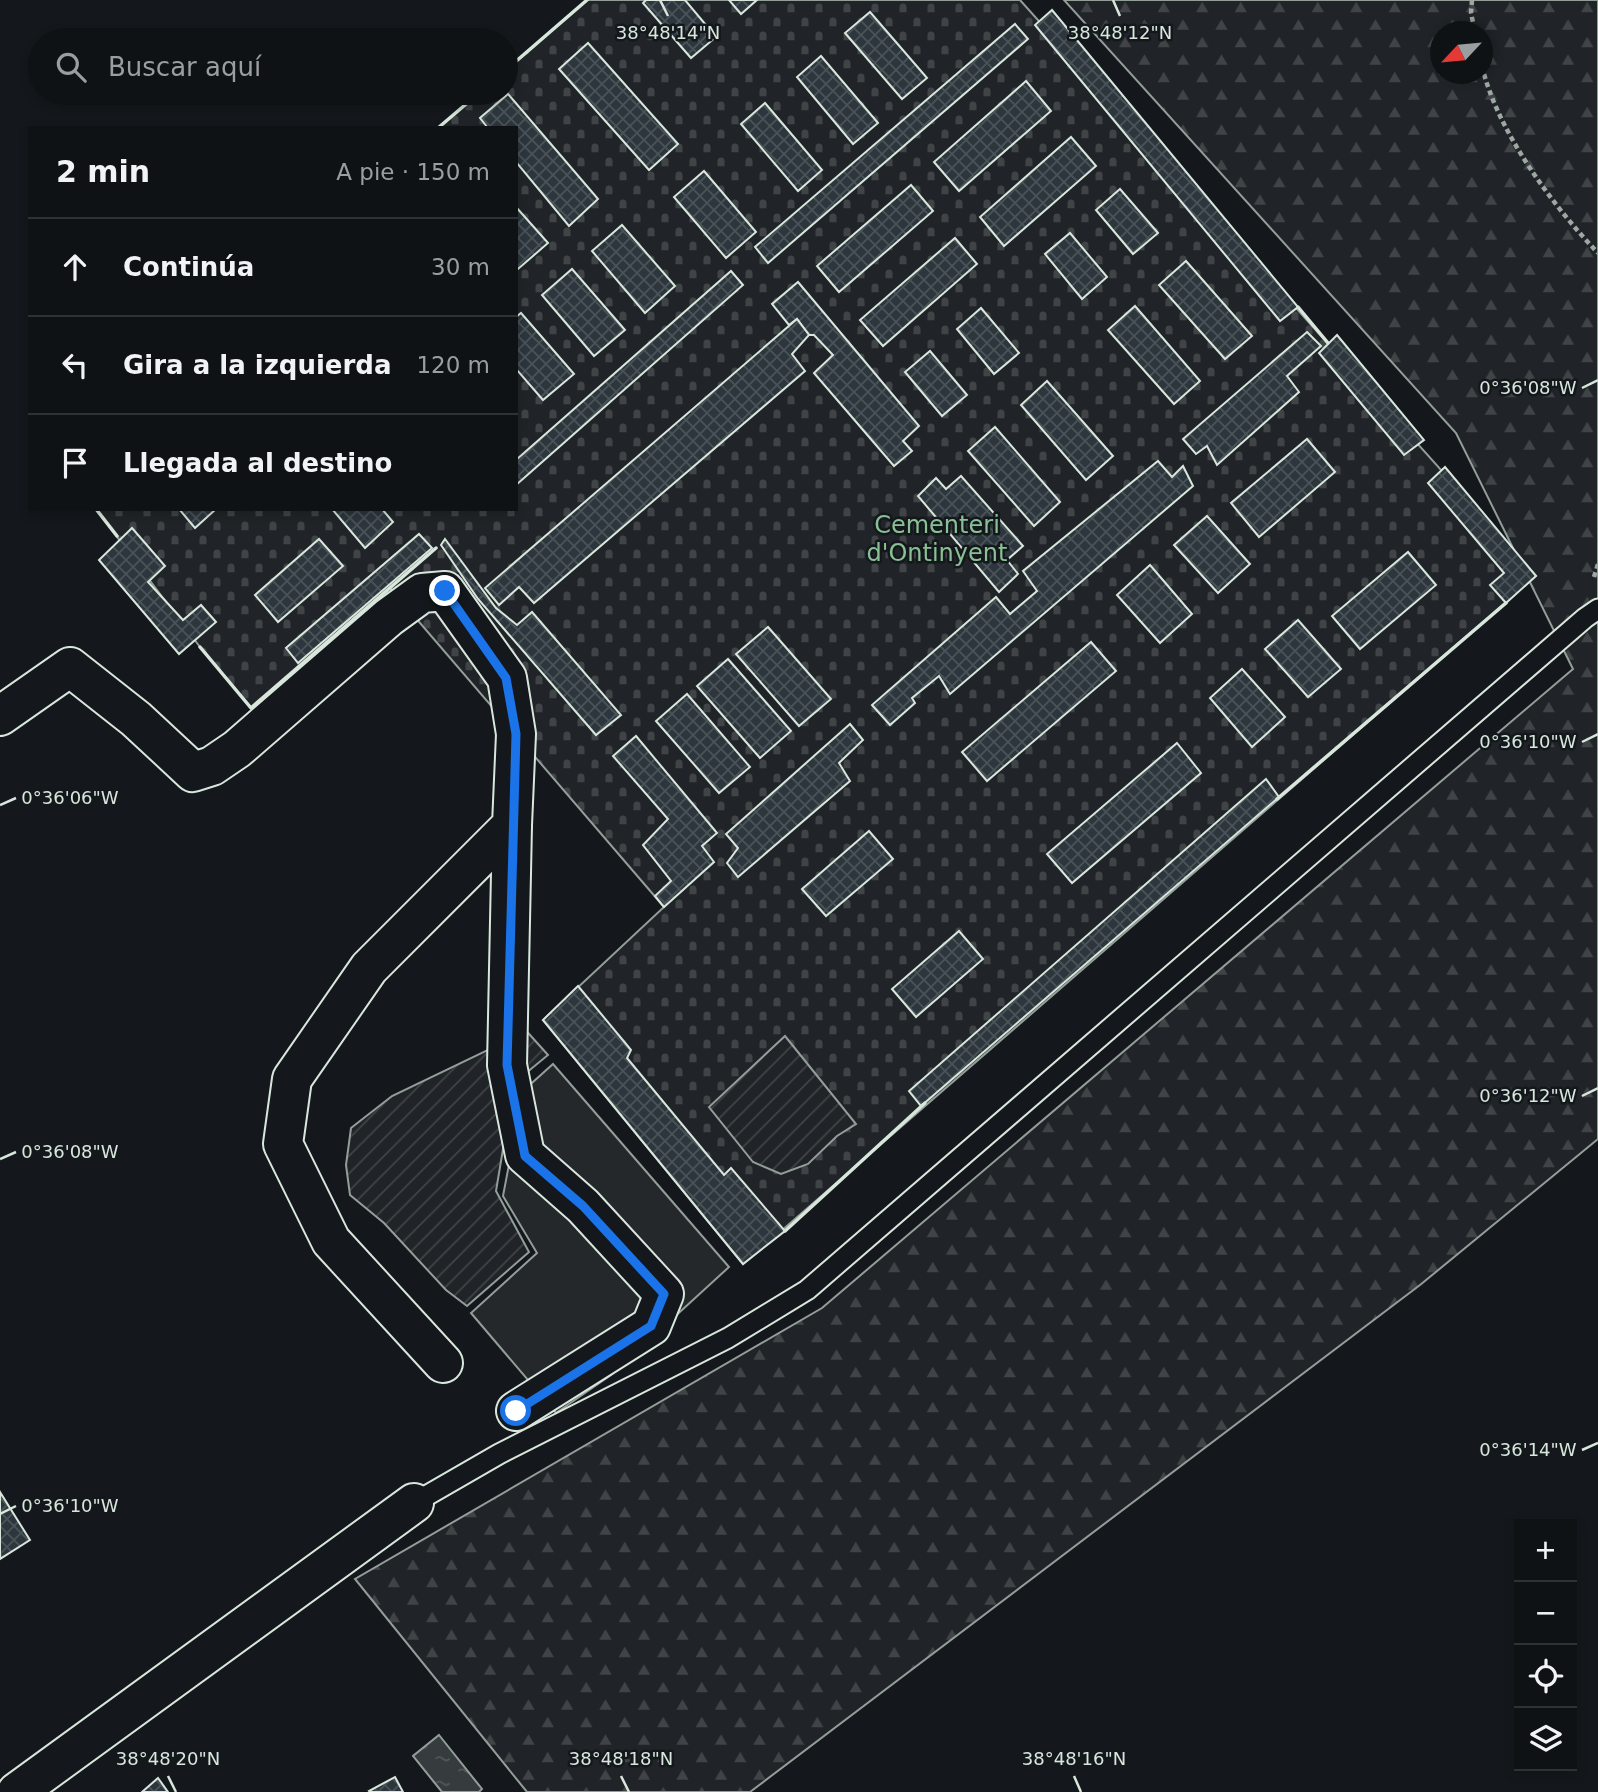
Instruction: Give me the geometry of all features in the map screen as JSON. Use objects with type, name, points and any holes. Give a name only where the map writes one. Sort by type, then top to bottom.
[{"type":"street","points":[[0,716],[70,667],[136,719],[193,772],[212,766],[237,749],[379,625],[422,593],[445,591],[506,678],[516,734],[507,1065],[525,1156],[583,1206],[664,1294],[651,1326],[516,1411]]},
{"type":"street","points":[[443,1363],[331,1241],[283,1144],[292,1079],[369,968],[512,825]]},
{"type":"street","points":[[17,1792],[414,1503]]},
{"type":"lane","points":[[414,1503],[499,1454],[729,1338],[807,1290],[1591,614]]},
{"type":"path","points":[[1472,0],[1473,21]]},
{"type":"path","points":[[1486,84],[1519,151],[1573,227],[1598,253]]},
{"type":"green space","name":"Cementeri d'Ontinyent","points":[[587,0],[1020,0],[1536,576],[743,1264],[543,1020],[664,907],[390,588],[251,708],[200,647],[98,511],[518,511],[518,126],[440,126],[465,105],[518,105],[518,60]]},
{"type":"green space","points":[[1064,0],[1598,0],[1598,1139],[1420,1285],[750,1792],[527,1792],[355,1579],[822,1308],[1573,669],[1456,433]]},
{"type":"green space","points":[[521,1025],[548,1055],[514,1083],[496,1191],[529,1252],[467,1306],[446,1290],[384,1223],[350,1195],[346,1165],[351,1128],[392,1096],[486,1051]]},
{"type":"green space","points":[[785,1036],[856,1124],[837,1136],[808,1164],[781,1174],[753,1162],[709,1107]]},
{"type":"shaded area","points":[[553,1064],[729,1267],[611,1375],[556,1413],[471,1313],[537,1253],[503,1196],[523,1091]]},
{"type":"water","points":[[439,1735],[482,1789],[479,1792],[442,1792],[413,1756]]},
{"type":"building","points":[[646,0],[685,0],[716,37],[691,58],[643,3]]},
{"type":"building","points":[[729,0],[757,0],[741,14]]},
{"type":"building","points":[[1052,10],[1298,307],[1280,321],[1035,25]]},
{"type":"building","points":[[870,12],[927,78],[902,99],[845,33]]},
{"type":"building","points":[[1015,24],[1028,39],[768,263],[755,247]]},
{"type":"building","points":[[588,43],[678,144],[649,170],[559,69]]},
{"type":"building","points":[[821,56],[878,123],[853,144],[797,77]]},
{"type":"building","points":[[1026,81],[1051,111],[959,191],[934,162]]},
{"type":"building","points":[[765,103],[822,170],[798,191],[741,124]]},
{"type":"building","points":[[495,105],[517,105],[598,199],[569,226],[518,164],[518,126],[486,126],[480,118]]},
{"type":"building","points":[[1071,137],[1096,166],[1004,246],[980,217]]},
{"type":"building","points":[[704,171],[756,232],[726,258],[674,197]]},
{"type":"building","points":[[911,185],[933,211],[839,292],[817,266]]},
{"type":"building","points":[[1120,189],[1158,233],[1133,254],[1096,210]]},
{"type":"building","points":[[518,209],[548,243],[518,269]]},
{"type":"building","points":[[622,225],[675,286],[645,313],[592,251]]},
{"type":"building","points":[[1070,233],[1107,277],[1082,299],[1045,254]]},
{"type":"building","points":[[955,238],[977,264],[883,346],[860,320]]},
{"type":"building","points":[[1186,261],[1252,336],[1225,359],[1159,285]]},
{"type":"building","points":[[572,269],[625,330],[594,356],[542,295]]},
{"type":"building","points":[[731,271],[743,285],[518,483],[518,458]]},
{"type":"building","points":[[798,282],[919,426],[903,441],[912,451],[894,466],[814,373],[833,355],[814,335],[809,335],[797,319],[789,325],[772,304]]},
{"type":"building","points":[[1135,306],[1200,381],[1174,404],[1108,330]]},
{"type":"building","points":[[981,308],[1019,353],[994,374],[957,329]]},
{"type":"building","points":[[521,313],[574,374],[543,400],[518,371],[518,315]]},
{"type":"building","points":[[797,319],[809,335],[792,354],[805,371],[534,603],[519,587],[499,605],[485,588]]},
{"type":"building","points":[[1307,332],[1321,346],[1287,376],[1299,392],[1217,465],[1207,446],[1196,454],[1183,439]]},
{"type":"building","points":[[1337,335],[1424,440],[1404,455],[1319,353]]},
{"type":"building","points":[[930,351],[967,395],[942,416],[905,372]]},
{"type":"building","points":[[1047,381],[1113,456],[1086,480],[1021,405]]},
{"type":"building","points":[[995,427],[1060,502],[1034,526],[968,451]]},
{"type":"building","points":[[1307,439],[1335,472],[1259,537],[1231,503]]},
{"type":"building","points":[[1158,461],[1172,477],[1183,466],[1193,486],[950,694],[939,676],[912,698],[915,703],[890,725],[872,705],[996,597],[1010,614],[1037,591],[1023,571]]},
{"type":"building","points":[[1445,467],[1536,576],[1506,603],[1490,585],[1504,573],[1428,483]]},
{"type":"building","points":[[961,476],[1023,546],[1007,560],[1018,574],[999,592],[918,496],[936,478],[946,489]]},
{"type":"building","points":[[181,511],[214,511],[195,528]]},
{"type":"building","points":[[334,511],[384,511],[393,522],[365,548]]},
{"type":"building","points":[[1207,516],[1250,564],[1218,593],[1174,545]]},
{"type":"building","points":[[132,528],[165,566],[148,582],[183,620],[201,605],[216,622],[179,654],[99,560]]},
{"type":"building","points":[[419,534],[432,548],[298,663],[286,648]]},
{"type":"building","points":[[319,539],[343,566],[278,622],[255,595]]},
{"type":"building","points":[[445,539],[496,608],[517,625],[532,612],[621,715],[596,735],[478,599],[441,545]]},
{"type":"building","points":[[1408,552],[1436,585],[1360,649],[1332,616]]},
{"type":"building","points":[[1150,565],[1192,614],[1160,643],[1117,595]]},
{"type":"building","points":[[1298,620],[1341,669],[1308,697],[1265,649]]},
{"type":"building","points":[[768,627],[831,699],[799,726],[736,654]]},
{"type":"building","points":[[1091,642],[1116,671],[987,781],[962,752]]},
{"type":"building","points":[[728,659],[791,731],[760,758],[697,686]]},
{"type":"building","points":[[1242,669],[1285,717],[1252,747],[1210,698]]},
{"type":"building","points":[[687,694],[750,767],[719,793],[656,721]]},
{"type":"building","points":[[850,724],[863,740],[839,763],[850,781],[738,877],[727,863],[738,848],[726,834]]},
{"type":"building","points":[[636,736],[717,833],[702,846],[714,862],[664,907],[655,896],[671,881],[643,845],[668,819],[613,756]]},
{"type":"building","points":[[1177,743],[1201,773],[1072,883],[1047,854]]},
{"type":"building","points":[[1266,779],[1279,797],[921,1106],[909,1091]]},
{"type":"building","points":[[869,831],[893,859],[826,916],[802,889]]},
{"type":"building","points":[[959,931],[983,959],[916,1017],[892,989]]},
{"type":"building","points":[[578,986],[631,1050],[627,1058],[724,1175],[731,1168],[785,1231],[743,1264],[543,1020]]},
{"type":"building","points":[[0,1492],[30,1540],[0,1559]]},
{"type":"building","points":[[395,1777],[403,1792],[369,1791]]},
{"type":"building","points":[[158,1778],[168,1792],[142,1792]]},
{"type":"wall","points":[[518,60],[587,0]]},
{"type":"wall","points":[[440,126],[465,105]]},
{"type":"wall","points":[[1298,307],[1328,343]]},
{"type":"wall","points":[[98,511],[117,536]]},
{"type":"wall","points":[[200,647],[251,708],[436,548]]},
{"type":"wall","points":[[1277,799],[1506,603]]},
{"type":"wall","points":[[785,1231],[925,1103]]},
{"type":"route","points":[[445,591],[506,678],[516,734],[507,1065],[525,1156],[583,1206],[664,1294],[651,1326],[516,1411]]}]
